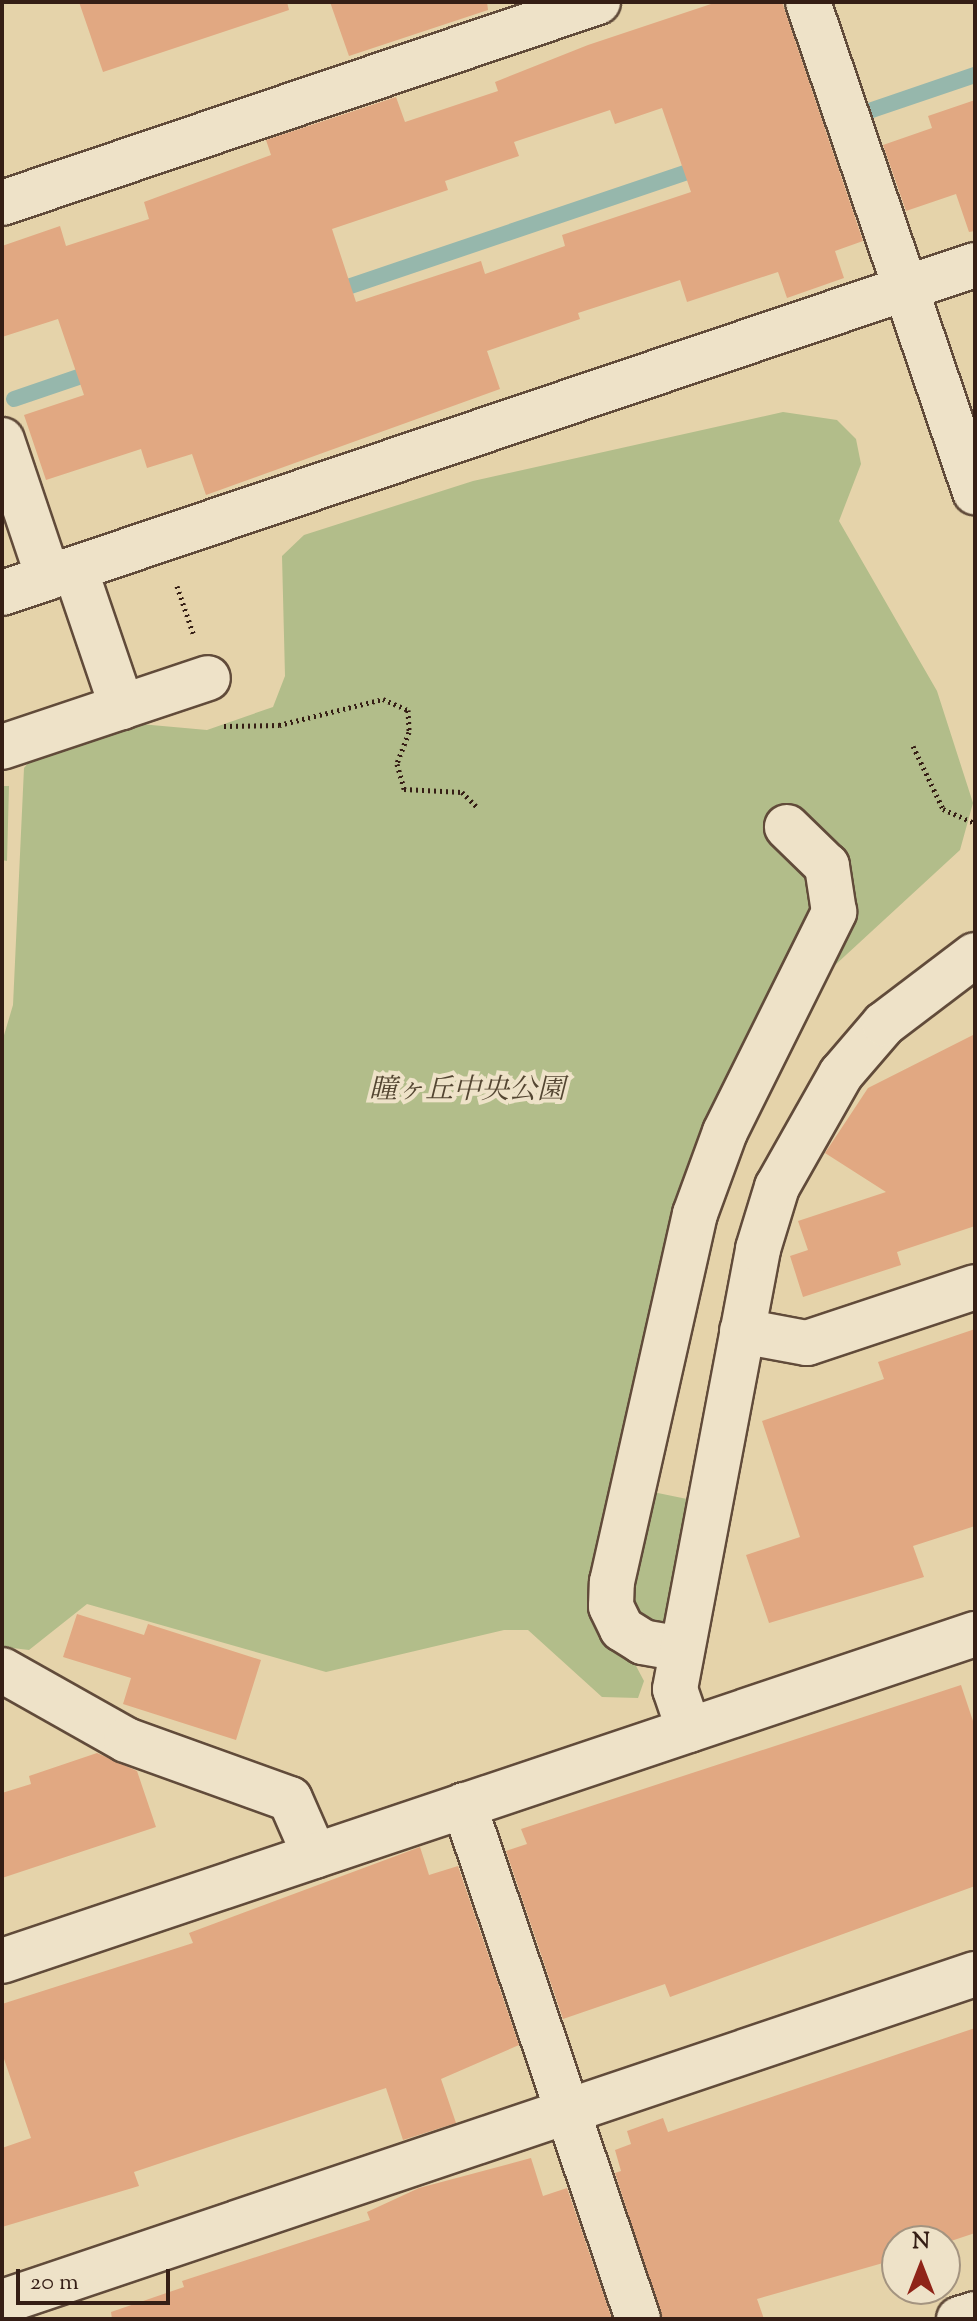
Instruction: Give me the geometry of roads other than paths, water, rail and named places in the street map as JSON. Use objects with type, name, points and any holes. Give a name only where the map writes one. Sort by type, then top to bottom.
[{"type":"street","points":[[2,203],[598,2]]},
{"type":"street","points":[[808,2],[975,492]]},
{"type":"street","points":[[2,593],[975,265]]},
{"type":"street","points":[[2,440],[122,707]]},
{"type":"street","points":[[2,747],[208,678]]},
{"type":"street","points":[[682,1649],[643,1642],[622,1629],[611,1606],[612,1582],[695,1214],[725,1132],[834,912],[827,866],[787,827]]},
{"type":"street","points":[[689,1730],[675,1689],[758,1249],[805,1128],[884,1024],[975,955]]},
{"type":"street","points":[[742,1331],[807,1343],[975,1287]]},
{"type":"street","points":[[2,1961],[975,1634]]},
{"type":"street","points":[[2,1670],[126,1740],[290,1799],[315,1856]]},
{"type":"street","points":[[464,1805],[638,2319]]},
{"type":"street","points":[[2,2302],[975,1974]]},
{"type":"street","points":[[959,2319],[975,2314]]},
{"type":"waterway","points":[[869,111],[975,75]]},
{"type":"waterway","points":[[330,293],[702,167]]},
{"type":"waterway","points":[[14,399],[96,371]]},
{"type":"park label","name":"瞳ヶ丘中央公園","points":[[467,1091]]}]
